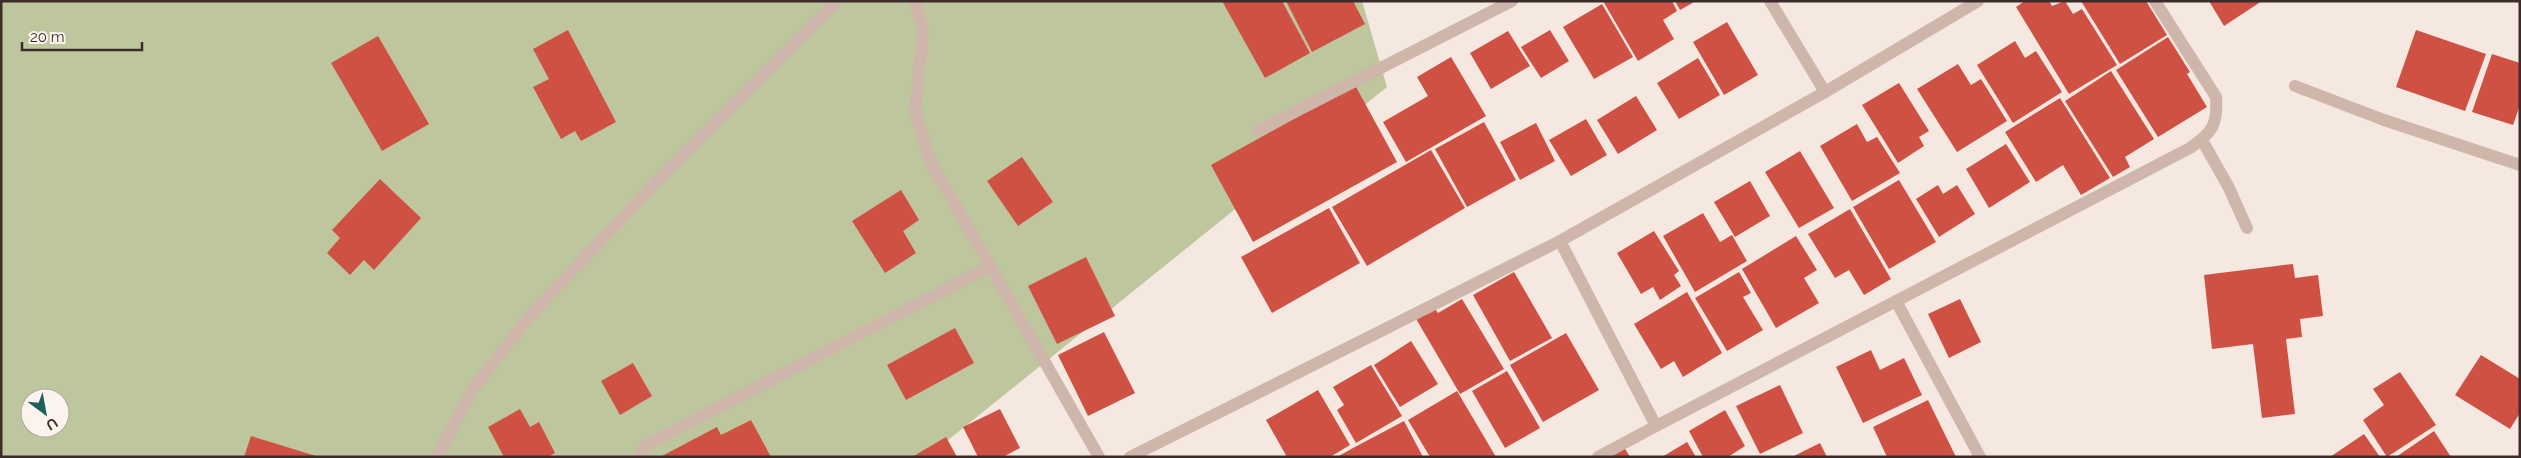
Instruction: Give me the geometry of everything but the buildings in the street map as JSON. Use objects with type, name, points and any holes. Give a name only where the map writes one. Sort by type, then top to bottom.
[{"type":"street","points":[[437,457],[473,389],[528,318],[658,180],[837,1]]},
{"type":"street","points":[[916,1],[924,30],[916,110],[929,158],[989,267],[1099,457]]},
{"type":"street","points":[[1259,130],[1512,1]]},
{"type":"street","points":[[1770,1],[1825,92]]},
{"type":"street","points":[[1130,457],[1560,241],[1825,92],[1978,1]]},
{"type":"street","points":[[1598,457],[2190,148],[2202,140],[2214,127],[2218,113],[2216,97],[2155,1]]},
{"type":"street","points":[[2295,86],[2384,120],[2520,165]]},
{"type":"street","points":[[2202,140],[2228,186],[2247,228]]},
{"type":"street","points":[[1560,241],[1656,426]]},
{"type":"street","points":[[639,457],[643,448],[650,442],[989,267]]},
{"type":"street","points":[[1896,301],[1980,457]]},
{"type":"green space","points":[[1,1],[1362,1],[1387,87],[927,457],[1,457]]}]
